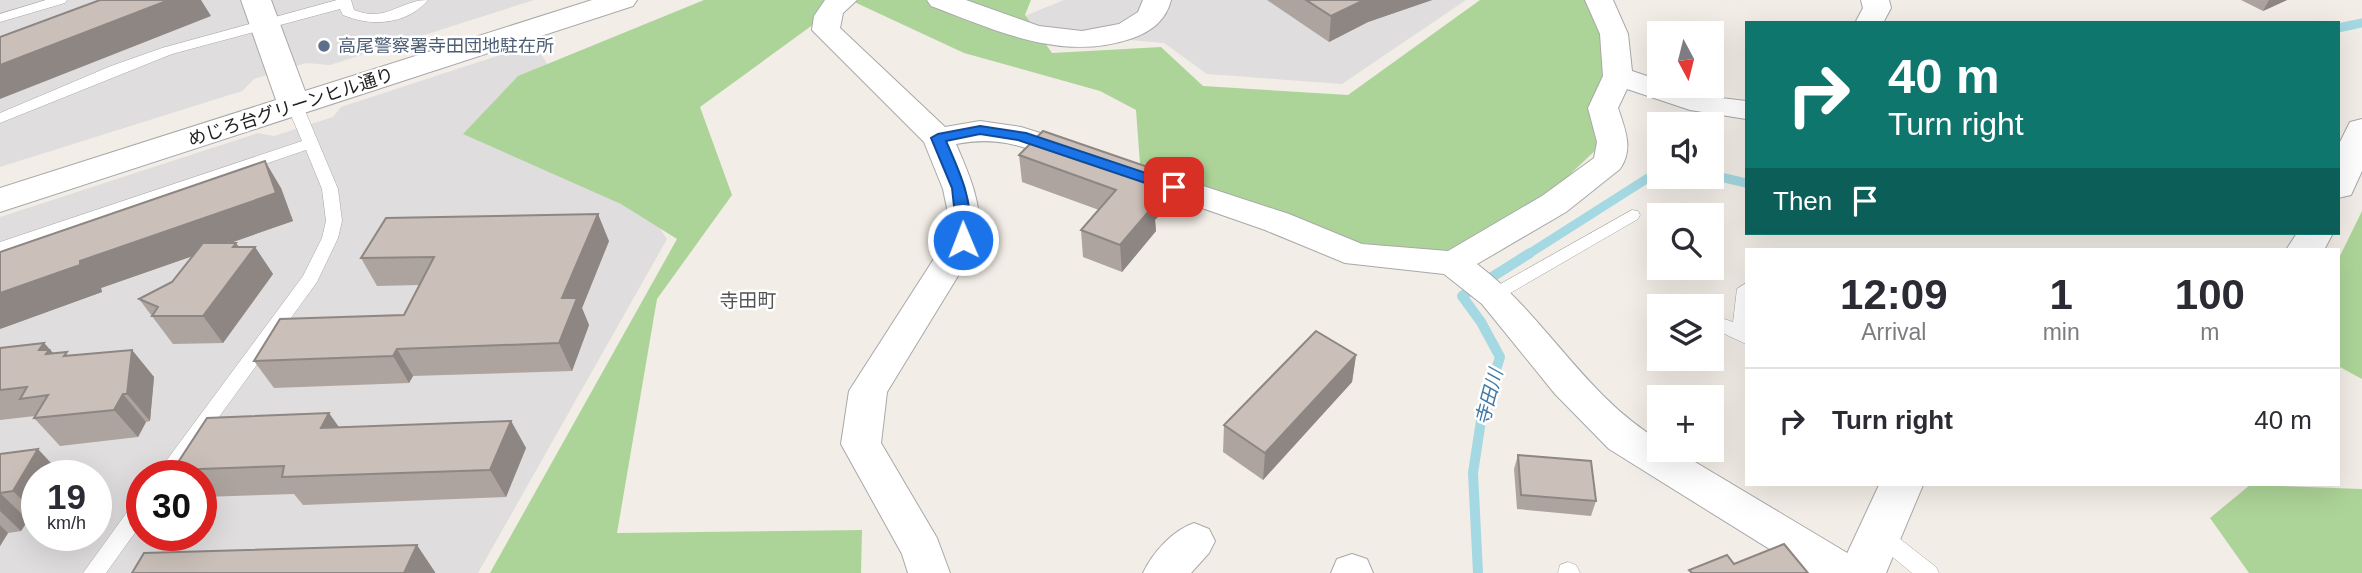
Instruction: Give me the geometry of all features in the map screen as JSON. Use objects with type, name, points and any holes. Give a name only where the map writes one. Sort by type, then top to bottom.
[{"type":"street","name":"めじろ台グリーンヒル通り","points":[[0,201],[577,0]]},
{"type":"street","name":"めじろ台グリーンヒル通り","points":[[0,183],[622,0]]},
{"type":"street","points":[[842,0],[834,5],[826,17],[826,30],[938,138],[960,188],[964,213],[963,240],[868,391],[861,444],[922,551],[929,573]]},
{"type":"street","points":[[940,0],[1043,35],[1083,40],[1121,34],[1137,26],[1156,9],[1157,0]]},
{"type":"street","points":[[1471,277],[1554,204],[1609,162],[1614,142],[1604,108],[1618,76],[1614,34],[1599,0]]},
{"type":"street","points":[[1869,21],[1877,8],[1875,0]]},
{"type":"street","points":[[260,13],[292,99]]},
{"type":"street","points":[[1618,76],[1701,104],[1745,110]]},
{"type":"street","points":[[2340,182],[2362,129]]},
{"type":"street","points":[[938,138],[980,130],[1021,136],[1276,222],[1357,255],[1471,277],[1569,384],[1623,438],[1844,573]]},
{"type":"street","points":[[1870,553],[1901,486]]},
{"type":"street","points":[[1164,573],[1194,541]]},
{"type":"lane","points":[[0,18],[60,0]]},
{"type":"lane","points":[[0,118],[260,13],[344,2],[348,12],[368,20],[398,14],[421,0]]},
{"type":"lane","points":[[177,460],[311,278],[322,257],[334,221],[330,189],[292,99]]},
{"type":"lane","points":[[0,248],[311,143]]},
{"type":"lane","points":[[1471,277],[1632,215]]},
{"type":"lane","points":[[1724,326],[1744,334],[1745,312]]},
{"type":"lane","points":[[94,573],[126,530]]},
{"type":"lane","points":[[1870,553],[1928,573]]},
{"type":"shaded area","points":[[0,0],[534,0],[330,65],[306,63],[254,79],[242,91],[0,167]]},
{"type":"shaded area","points":[[1064,0],[1466,0],[1342,84],[1207,74],[1164,43],[1061,34],[1015,20]]},
{"type":"shaded area","points":[[534,44],[667,239],[478,573],[0,573],[0,217],[258,133],[274,136],[333,117],[341,107]]},
{"type":"green space","points":[[704,0],[847,0],[700,107],[732,195],[657,299],[617,533],[862,530],[861,573],[490,573],[677,239],[621,204],[463,134],[518,76]]},
{"type":"green space","points":[[850,0],[1031,0],[1025,15],[1052,53],[1161,47],[1203,86],[1348,95],[1480,0],[1590,0],[1604,37],[1608,71],[1601,145],[1541,202],[1455,253],[1361,243],[1140,164],[1136,110],[1100,91],[964,53]]},
{"type":"green space","points":[[2362,211],[2362,379],[2340,367],[2340,256]]},
{"type":"green space","points":[[2249,486],[2362,489],[2362,573],[2249,573],[2210,518]]},
{"type":"building","points":[[100,0],[169,0],[0,65],[0,37]]},
{"type":"building","points":[[1306,0],[1364,0],[1331,16]]},
{"type":"building","points":[[1043,131],[1171,175],[1148,202],[1155,204],[1120,245],[1081,230],[1116,190],[1019,155]]},
{"type":"building","points":[[265,161],[276,193],[80,261],[80,265],[0,293],[0,252]]},
{"type":"building","points":[[598,214],[562,298],[577,298],[559,343],[397,349],[393,356],[254,361],[280,319],[404,315],[434,257],[361,258],[386,218]]},
{"type":"building","points":[[203,243],[236,243],[233,247],[255,247],[203,316],[152,316],[158,307],[139,299],[172,282]]},
{"type":"building","points":[[1316,331],[1356,355],[1265,453],[1224,425]]},
{"type":"building","points":[[44,343],[39,350],[49,350],[46,354],[67,352],[64,356],[132,350],[127,394],[123,394],[114,410],[34,418],[48,395],[20,399],[27,387],[0,390],[0,348]]},
{"type":"building","points":[[329,413],[321,428],[511,421],[490,470],[282,477],[284,466],[217,468],[217,460],[180,460],[207,418]]},
{"type":"building","points":[[38,449],[31,460],[21,460],[21,478],[13,491],[0,493],[0,454]]},
{"type":"building","points":[[1518,455],[1591,461],[1596,501],[1521,495]]},
{"type":"building","points":[[1784,544],[1808,573],[1692,573],[1689,570],[1727,555],[1734,564]]},
{"type":"building","points":[[417,545],[404,573],[132,573],[144,553]]},
{"type":"waterway","name":"寺田川","points":[[2340,28],[2362,23]]},
{"type":"waterway","name":"寺田川","points":[[1724,178],[1745,183]]},
{"type":"waterway","name":"寺田川","points":[[1527,255],[1647,179]]},
{"type":"waterway","name":"寺田川","points":[[1478,573],[1473,473],[1482,414],[1500,357],[1481,322],[1462,296],[1530,253]]},
{"type":"place","name":"高尾警察署寺田団地駐在所","points":[[324,46]]},
{"type":"district","name":"寺田町","points":[[748,300]]},
{"type":"route","points":[[963,240],[964,213],[960,188],[938,138],[980,130],[1021,136],[1174,187]]}]
